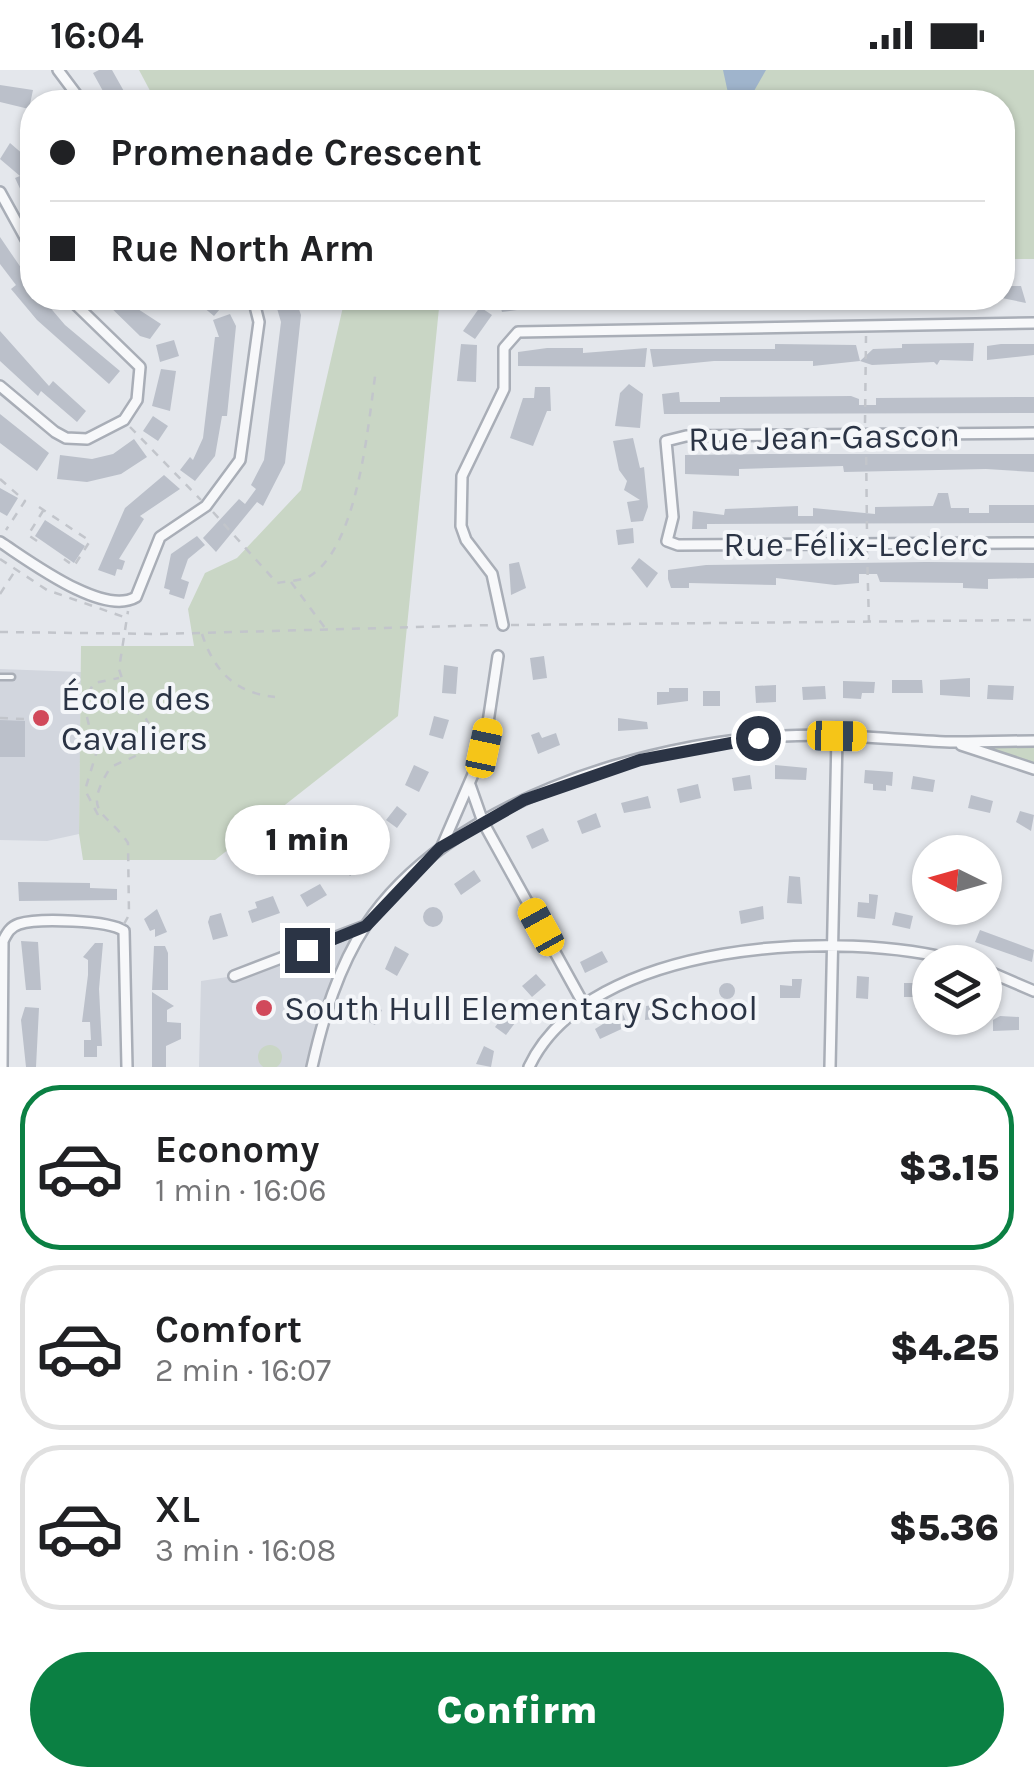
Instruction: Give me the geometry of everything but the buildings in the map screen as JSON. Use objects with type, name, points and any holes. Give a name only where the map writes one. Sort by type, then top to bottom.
[{"type":"street","points":[[0,192],[20,228]]},
{"type":"street","points":[[0,386],[66,438],[87,439],[124,420],[138,400],[140,367],[81,310]]},
{"type":"street","points":[[0,542],[62,582],[128,602],[141,586],[160,537],[206,506],[240,460],[260,322],[256,310]]},
{"type":"street","points":[[503,625],[492,574],[466,540],[461,526],[462,476],[504,389],[504,348],[512,336],[532,328],[1034,323]]},
{"type":"street","name":"Rue Jean-Gascon","points":[[678,544],[667,541],[673,517],[666,441],[686,436],[1034,434]]},
{"type":"street","name":"Rue Félix-Leclerc","points":[[678,544],[1034,543]]},
{"type":"street","points":[[440,848],[484,748],[498,656]]},
{"type":"street","points":[[830,1067],[837,736]]},
{"type":"street","points":[[312,1067],[333,992],[366,926],[440,848],[552,789],[640,760],[731,740],[837,736],[949,742],[1034,741]]},
{"type":"street","points":[[949,742],[1034,769]]},
{"type":"street","points":[[470,785],[484,822],[583,1002]]},
{"type":"street","points":[[2,1067],[7,932],[24,923],[108,923],[120,929],[126,940],[127,1067]]},
{"type":"street","points":[[234,976],[366,926]]},
{"type":"street","points":[[529,1067],[557,1024],[583,1002],[670,968],[758,949],[832,944],[912,952]]},
{"type":"street","points":[[1002,977],[1034,991]]},
{"type":"lane","points":[[0,676],[12,677]]},
{"type":"path","points":[[866,325],[868,623]]},
{"type":"path","points":[[212,511],[277,582],[308,577],[323,562],[354,508],[376,370]]},
{"type":"path","points":[[124,420],[202,500]]},
{"type":"path","points":[[0,479],[25,501],[6,530]]},
{"type":"path","points":[[38,507],[90,540],[74,566],[64,559]]},
{"type":"path","points":[[37,542],[28,535],[44,510]]},
{"type":"path","points":[[0,559],[66,599],[127,618]]},
{"type":"path","points":[[0,594],[16,570]]},
{"type":"path","points":[[290,581],[326,629]]},
{"type":"path","points":[[99,815],[99,785],[110,768],[150,748],[155,736],[145,716],[123,706],[126,691],[121,678],[128,602]]},
{"type":"path","points":[[0,632],[1034,620]]},
{"type":"path","points":[[201,632],[210,659],[233,684],[275,696]]},
{"type":"path","points":[[120,929],[129,915],[128,843],[99,815],[85,790],[96,754],[86,697],[94,683],[121,678]]},
{"type":"path","points":[[11,718],[12,711]]},
{"type":"path","points":[[0,718],[24,719]]},
{"type":"shaded area","name":"École des Cavaliers","points":[[0,669],[81,672],[79,834],[47,841],[0,840]]},
{"type":"shaded area","name":"South Hull Elementary School","points":[[365,926],[347,960],[312,1067],[199,1067],[201,981],[234,976]]},
{"type":"green space","points":[[139,70],[1034,70],[1034,259],[1015,259],[1015,90],[150,90]]},
{"type":"green space","points":[[342,310],[439,310],[398,716],[215,860],[83,860],[79,834],[81,646],[194,646],[188,609],[205,573],[237,558],[301,490]]},
{"type":"green space","points":[[1034,741],[1034,769],[949,742]]},
{"type":"green space","points":[[275,1046],[281,1052],[279,1066],[261,1066],[261,1048]]},
{"type":"water","points":[[723,70],[766,70],[755,90],[727,90]]},
{"type":"place","name":"École des Cavaliers","points":[[41,718]]},
{"type":"place","name":"South Hull Elementary School","points":[[264,1008]]},
{"type":"route","points":[[307,950],[366,926],[440,848],[524,800],[640,760],[758,738]]}]
